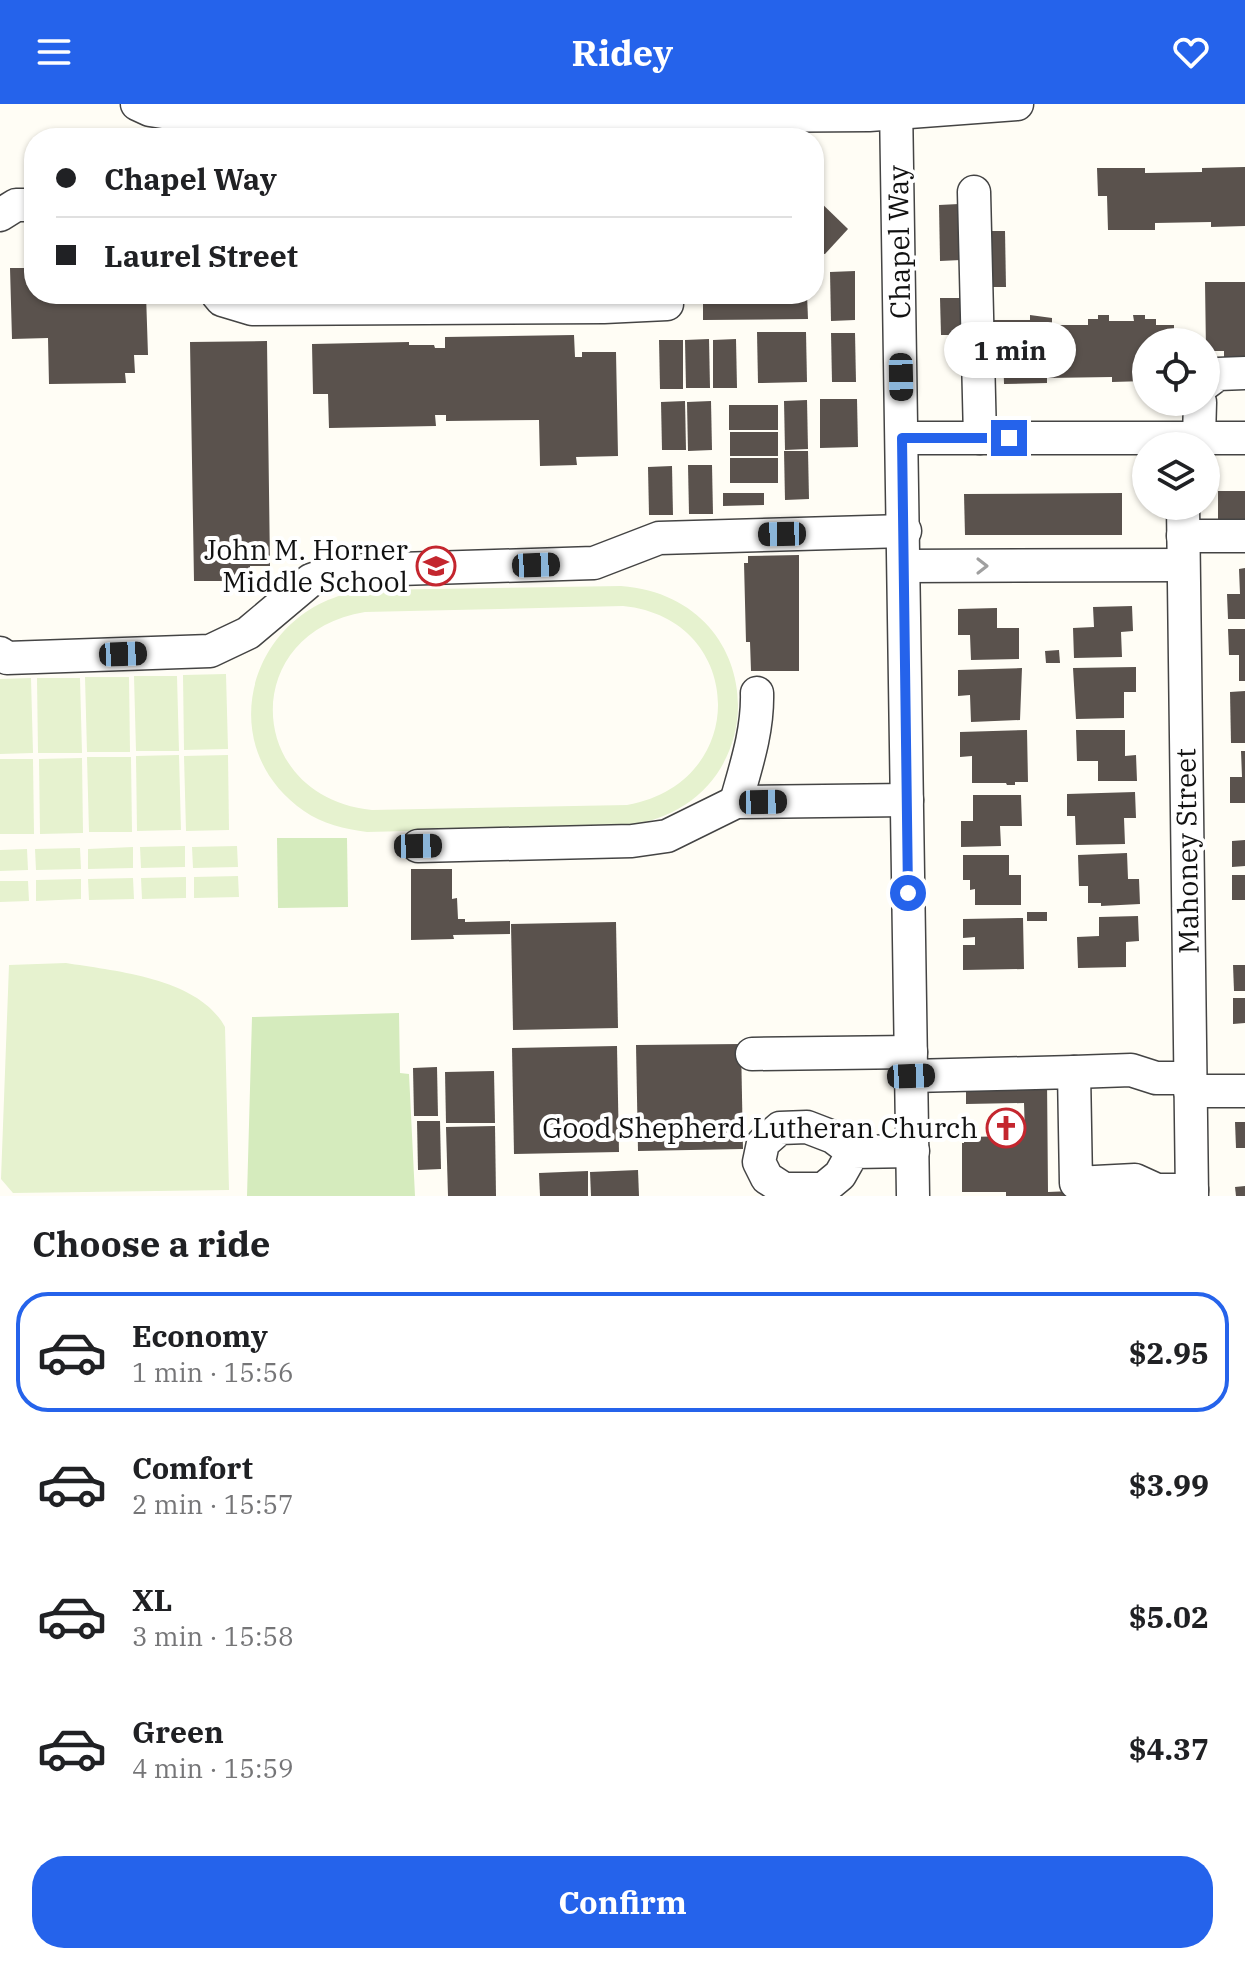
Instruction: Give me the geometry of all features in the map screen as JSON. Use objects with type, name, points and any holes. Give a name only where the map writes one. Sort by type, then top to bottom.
[{"type":"street","points":[[137,104],[193,127],[214,120],[563,110],[600,127],[896,108],[1017,104]]},
{"type":"street","name":"Chapel Way","points":[[896,108],[913,1196]]},
{"type":"street","points":[[974,192],[980,438]]},
{"type":"street","points":[[0,215],[16,205],[24,205]]},
{"type":"street","points":[[235,304],[252,309],[472,304]]},
{"type":"street","points":[[1220,374],[1245,373]]},
{"type":"street","points":[[902,438],[1132,440]]},
{"type":"street","points":[[1220,439],[1245,438]]},
{"type":"street","points":[[0,653],[7,658],[210,651],[248,633],[311,580],[336,571],[594,563],[659,538],[905,531]]},
{"type":"street","points":[[904,566],[1183,536],[1245,536]]},
{"type":"street","name":"Mahoney Street","points":[[1183,536],[1192,1193]]},
{"type":"street","points":[[736,802],[753,743],[758,715],[757,693]]},
{"type":"street","points":[[418,846],[632,841],[667,836],[736,802],[907,800]]},
{"type":"street","points":[[752,1054],[1074,1072],[1131,1070],[1190,1085],[1245,1091]]},
{"type":"street","points":[[1074,1072],[1076,1183],[1135,1180],[1157,1190],[1192,1193]]},
{"type":"street","points":[[853,1152],[913,1151]]},
{"type":"green space","points":[[621,586],[672,599],[709,627],[731,664],[738,705],[731,747],[709,784],[672,812],[621,826],[367,832],[318,819],[304,811],[274,782],[256,748],[251,713],[257,678],[273,645],[298,618],[331,599],[371,590]],"holes":[[[623,606],[664,617],[693,639],[711,668],[718,702],[713,736],[696,766],[668,791],[627,805],[372,810],[330,799],[299,776],[280,747],[273,714],[278,680],[295,650],[324,626],[365,612]]]},
{"type":"green space","points":[[226,674],[228,749],[184,750],[183,675]]},
{"type":"green space","points":[[134,676],[177,676],[179,751],[136,751]]},
{"type":"green space","points":[[85,677],[129,677],[130,752],[87,752]]},
{"type":"green space","points":[[31,678],[33,753],[0,754],[0,679]]},
{"type":"green space","points":[[37,678],[80,678],[82,753],[38,753]]},
{"type":"green space","points":[[179,755],[181,830],[137,831],[136,756]]},
{"type":"green space","points":[[228,755],[229,830],[186,831],[184,756]]},
{"type":"green space","points":[[87,757],[131,757],[132,832],[89,832]]},
{"type":"green space","points":[[82,758],[83,833],[40,834],[39,759]]},
{"type":"green space","points":[[0,759],[33,759],[34,834],[0,834]]},
{"type":"green space","points":[[277,838],[347,838],[348,907],[278,908]]},
{"type":"green space","points":[[185,846],[185,867],[141,868],[140,847]]},
{"type":"green space","points":[[237,846],[238,867],[193,868],[192,847]]},
{"type":"green space","points":[[133,847],[133,868],[88,869],[88,849]]},
{"type":"green space","points":[[80,848],[81,869],[36,870],[35,849]]},
{"type":"green space","points":[[27,849],[28,870],[0,871],[0,850]]},
{"type":"green space","points":[[238,876],[239,897],[194,898],[194,877]]},
{"type":"green space","points":[[186,877],[186,898],[142,899],[141,878]]},
{"type":"green space","points":[[133,878],[134,899],[89,900],[88,879]]},
{"type":"green space","points":[[81,879],[81,899],[36,901],[36,880]]},
{"type":"green space","points":[[0,881],[28,881],[29,901],[0,902]]},
{"type":"green space","points":[[66,963],[131,974],[176,987],[196,997],[213,1011],[225,1027],[229,1190],[13,1193],[1,1179],[9,965]]},
{"type":"green space","points":[[399,1013],[400,1073],[409,1074],[415,1196],[247,1196],[252,1017]]},
{"type":"building","points":[[1245,167],[1245,226],[1211,227],[1211,222],[1155,223],[1155,230],[1108,230],[1107,196],[1098,196],[1097,168],[1145,168],[1145,173],[1202,172],[1202,168]]},
{"type":"building","points":[[959,204],[961,260],[940,261],[939,205]]},
{"type":"building","points":[[824,206],[848,229],[824,254]]},
{"type":"building","points":[[984,231],[1005,231],[1006,287],[985,287]]},
{"type":"building","points":[[10,268],[24,268],[24,304],[146,304],[148,355],[134,355],[135,373],[125,373],[126,383],[49,384],[48,338],[12,339]]},
{"type":"building","points":[[855,271],[855,320],[831,321],[830,272]]},
{"type":"building","points":[[1205,282],[1245,282],[1245,357],[1224,358],[1224,351],[1220,351],[1220,328],[1206,328]]},
{"type":"building","points":[[940,298],[961,298],[962,335],[941,335]]},
{"type":"building","points":[[703,304],[807,304],[808,319],[703,320]]},
{"type":"building","points":[[1030,315],[1052,318],[1052,325],[1088,325],[1088,319],[1098,319],[1098,315],[1109,315],[1109,321],[1134,321],[1133,315],[1145,315],[1145,319],[1156,319],[1156,325],[1174,325],[1174,328],[1132,328],[1132,381],[1112,382],[1112,377],[1047,378],[1047,383],[1004,384],[1003,349],[994,349],[994,320],[1030,320]]},
{"type":"building","points":[[757,332],[806,332],[807,382],[758,383]]},
{"type":"building","points":[[831,333],[855,333],[856,382],[832,382]]},
{"type":"building","points":[[574,335],[575,357],[582,357],[582,352],[616,352],[618,456],[576,457],[577,465],[540,466],[539,420],[446,421],[446,415],[435,415],[436,426],[329,428],[328,394],[313,394],[312,344],[409,342],[409,345],[445,348],[445,337]]},
{"type":"building","points":[[709,339],[710,388],[686,388],[685,340]]},
{"type":"building","points":[[736,339],[737,388],[713,388],[713,340]]},
{"type":"building","points":[[659,340],[683,340],[683,389],[660,389]]},
{"type":"building","points":[[267,341],[270,566],[250,566],[250,585],[227,586],[227,581],[194,581],[190,342]]},
{"type":"building","points":[[820,399],[857,399],[858,447],[820,448]]},
{"type":"building","points":[[807,400],[808,449],[785,450],[784,401]]},
{"type":"building","points":[[685,401],[686,450],[662,450],[661,402]]},
{"type":"building","points":[[711,401],[712,450],[688,451],[687,402]]},
{"type":"building","points":[[729,405],[778,405],[778,430],[729,430]]},
{"type":"building","points":[[730,432],[778,432],[778,456],[730,456]]},
{"type":"building","points":[[784,451],[808,451],[809,499],[785,500]]},
{"type":"building","points":[[730,458],[778,458],[778,483],[730,483]]},
{"type":"building","points":[[688,465],[712,465],[713,514],[689,514]]},
{"type":"building","points":[[672,466],[673,515],[649,515],[648,467]]},
{"type":"building","points":[[1220,491],[1245,491],[1245,535],[1218,535]]},
{"type":"building","points":[[723,493],[764,493],[764,505],[723,506]]},
{"type":"building","points":[[1122,493],[1122,535],[965,535],[964,494]]},
{"type":"building","points":[[799,555],[799,671],[751,671],[750,642],[746,642],[744,563],[748,563],[748,556]]},
{"type":"building","points":[[1245,568],[1245,619],[1228,619],[1227,594],[1240,594],[1239,569]]},
{"type":"building","points":[[1132,606],[1133,631],[1121,632],[1122,657],[1074,658],[1073,628],[1094,627],[1093,607]]},
{"type":"building","points":[[997,608],[997,628],[1019,628],[1019,659],[971,660],[970,635],[958,635],[958,609]]},
{"type":"building","points":[[1228,629],[1245,629],[1245,681],[1239,681],[1239,655],[1229,655]]},
{"type":"building","points":[[1059,650],[1060,663],[1046,663],[1045,651]]},
{"type":"building","points":[[1136,667],[1136,692],[1124,692],[1124,718],[1076,719],[1073,668]]},
{"type":"building","points":[[1022,668],[1020,720],[971,722],[970,695],[958,696],[958,670]]},
{"type":"building","points":[[1245,691],[1245,743],[1231,743],[1230,692]]},
{"type":"building","points":[[1027,730],[1028,782],[1015,782],[1015,785],[972,783],[972,756],[960,757],[960,732]]},
{"type":"building","points":[[1076,730],[1125,730],[1125,756],[1136,755],[1137,781],[1098,781],[1098,761],[1077,761]]},
{"type":"building","points":[[1241,751],[1245,751],[1245,803],[1230,803],[1230,777],[1242,777]]},
{"type":"building","points":[[1135,792],[1136,818],[1124,818],[1125,844],[1076,845],[1075,816],[1067,816],[1067,794]]},
{"type":"building","points":[[973,795],[1021,795],[1022,826],[1000,826],[1001,846],[961,847],[961,821],[973,821]]},
{"type":"building","points":[[1245,840],[1245,866],[1232,867],[1232,841]]},
{"type":"building","points":[[1127,853],[1128,879],[1139,879],[1140,904],[1101,906],[1101,903],[1088,903],[1088,886],[1079,886],[1078,855]]},
{"type":"building","points":[[963,855],[1009,855],[1009,875],[1021,875],[1021,905],[975,905],[975,889],[970,890],[970,880],[963,880]]},
{"type":"building","points":[[411,869],[452,869],[452,899],[457,898],[458,919],[465,919],[465,922],[510,921],[510,934],[453,935],[454,939],[411,940]]},
{"type":"building","points":[[1232,875],[1245,875],[1245,900],[1232,900]]},
{"type":"building","points":[[1027,912],[1047,912],[1047,921],[1027,921]]},
{"type":"building","points":[[1138,916],[1139,941],[1126,942],[1126,967],[1078,968],[1077,937],[1099,936],[1099,917]]},
{"type":"building","points":[[1023,918],[1024,969],[963,970],[963,945],[975,945],[975,937],[963,938],[963,919]]},
{"type":"building","points":[[616,922],[618,1028],[513,1030],[511,924]]},
{"type":"building","points":[[1233,965],[1245,965],[1245,991],[1234,991]]},
{"type":"building","points":[[1233,998],[1245,998],[1245,1023],[1233,1024]]},
{"type":"building","points":[[741,1044],[743,1149],[638,1151],[636,1045]]},
{"type":"building","points":[[617,1046],[619,1152],[514,1154],[512,1048]]},
{"type":"building","points":[[437,1067],[438,1116],[414,1116],[413,1068]]},
{"type":"building","points":[[494,1071],[495,1123],[446,1123],[445,1072]]},
{"type":"building","points":[[1047,1080],[1048,1192],[1071,1191],[1071,1196],[962,1192],[964,1137],[1025,1136],[1024,1103],[966,1104],[966,1081]]},
{"type":"building","points":[[417,1121],[440,1121],[441,1169],[418,1170]]},
{"type":"building","points":[[1235,1122],[1245,1122],[1245,1148],[1236,1148]]},
{"type":"building","points":[[495,1126],[496,1196],[448,1196],[446,1127]]},
{"type":"building","points":[[638,1170],[639,1196],[591,1196],[590,1172]]},
{"type":"building","points":[[588,1171],[588,1196],[540,1196],[539,1173]]},
{"type":"building","points":[[1245,1186],[1245,1196],[1236,1196],[1235,1187]]},
{"type":"place","name":"John M. Horner Middle School","points":[[436,566]]},
{"type":"place","name":"Good Shepherd Lutheran Church","points":[[1006,1128]]},
{"type":"route","points":[[908,893],[902,438],[1009,438]]}]
